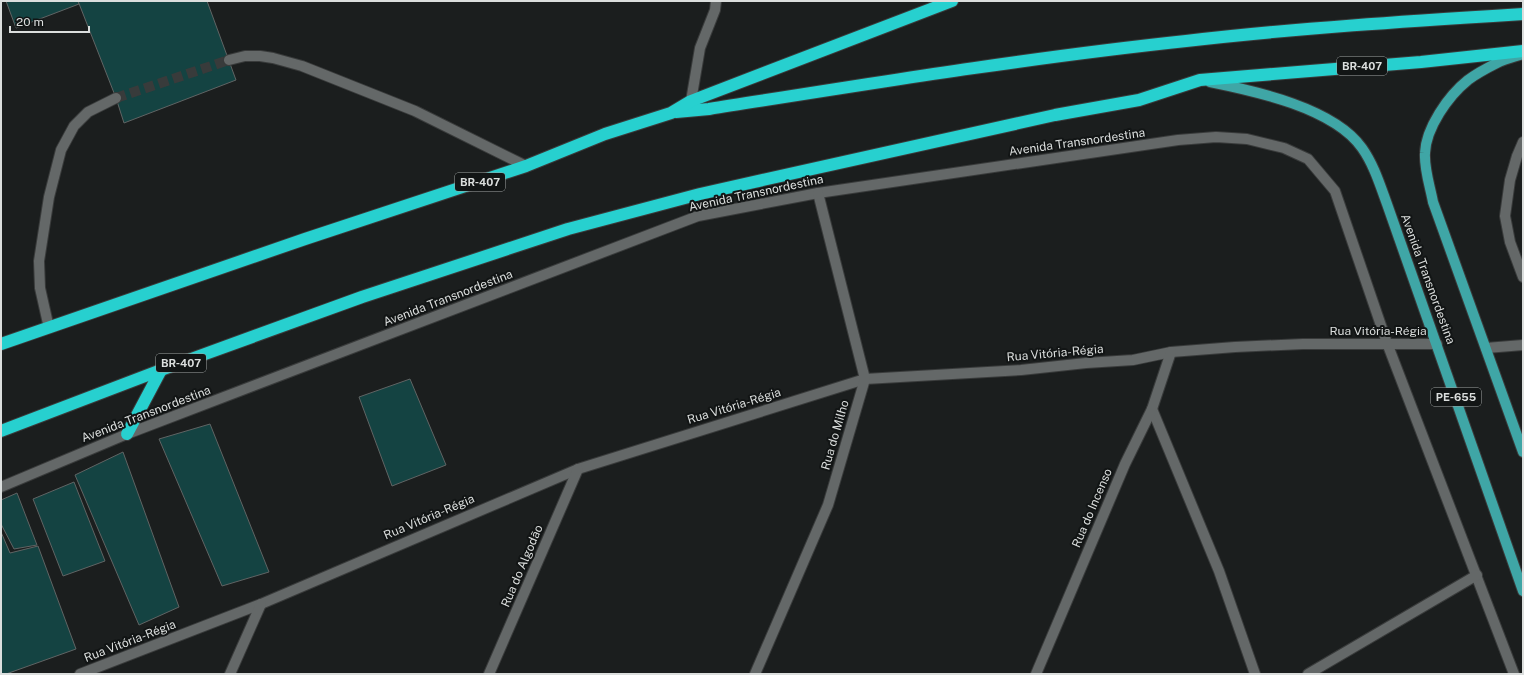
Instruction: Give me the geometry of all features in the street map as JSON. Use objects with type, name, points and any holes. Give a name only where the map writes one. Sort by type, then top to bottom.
[{"type":"highway","name":"BR-407","points":[[4,342],[49,328],[305,239],[526,166],[605,134],[671,113],[691,102],[952,1]]},
{"type":"highway","points":[[671,113],[709,109],[998,64],[1178,42],[1308,29],[1523,14]]},
{"type":"highway","name":"BR-407","points":[[1,430],[362,297],[568,229],[700,194],[892,150],[1055,115],[1139,100],[1200,80],[1421,62],[1523,51]]},
{"type":"highway","points":[[127,434],[161,370]]},
{"type":"main road","points":[[1523,54],[1498,62],[1467,80],[1438,116],[1428,137],[1425,154],[1433,202],[1523,452]]},
{"type":"main road","name":"Avenida Transnordestina","points":[[1200,80],[1257,92],[1314,112],[1344,129],[1362,147],[1378,179],[1523,591]]},
{"type":"street","points":[[691,102],[700,48],[715,10],[716,1]]},
{"type":"street","points":[[229,60],[245,56],[260,56],[302,66],[415,111],[526,166]]},
{"type":"street","points":[[49,328],[40,288],[39,261],[49,197],[61,150],[74,126],[88,112],[116,98]]},
{"type":"street","name":"Avenida Transnordestina","points":[[1,486],[127,434],[698,216],[818,193],[1178,140],[1216,137],[1247,139],[1284,148],[1308,159],[1335,191],[1387,343],[1514,674]]},
{"type":"street","points":[[1523,142],[1510,180],[1505,216],[1510,242],[1523,277]]},
{"type":"street","points":[[818,193],[865,379]]},
{"type":"street","name":"Rua Vitória-Régia","points":[[80,674],[261,604],[578,468],[865,379],[1020,370],[1133,360],[1171,352],[1295,344],[1437,344]]},
{"type":"street","points":[[1486,348],[1523,345]]},
{"type":"street","name":"Rua do Incenso","points":[[1036,674],[1125,464],[1152,409],[1171,352]]},
{"type":"street","name":"Rua do Milho","points":[[755,674],[828,505],[865,379]]},
{"type":"street","points":[[1152,409],[1219,571],[1255,674]]},
{"type":"street","name":"Rua do Algodão","points":[[490,674],[578,468]]},
{"type":"street","points":[[1308,674],[1477,575]]},
{"type":"street","points":[[230,674],[261,604]]},
{"type":"building","points":[[6,1],[78,1],[79,4],[16,28]]},
{"type":"building","points":[[78,1],[207,1],[236,80],[124,123],[116,98]]},
{"type":"building","points":[[410,379],[446,465],[392,486],[359,397]]},
{"type":"building","points":[[210,424],[269,572],[222,586],[159,439]]},
{"type":"building","points":[[123,452],[179,607],[139,625],[75,475]]},
{"type":"building","points":[[74,482],[105,561],[63,576],[33,499]]},
{"type":"building","points":[[17,493],[37,545],[14,549],[1,524],[1,500]]},
{"type":"building","points":[[1,532],[10,553],[38,546],[76,649],[6,674],[1,674]]},
{"type":"tunnel","points":[[116,98],[229,60]]}]
